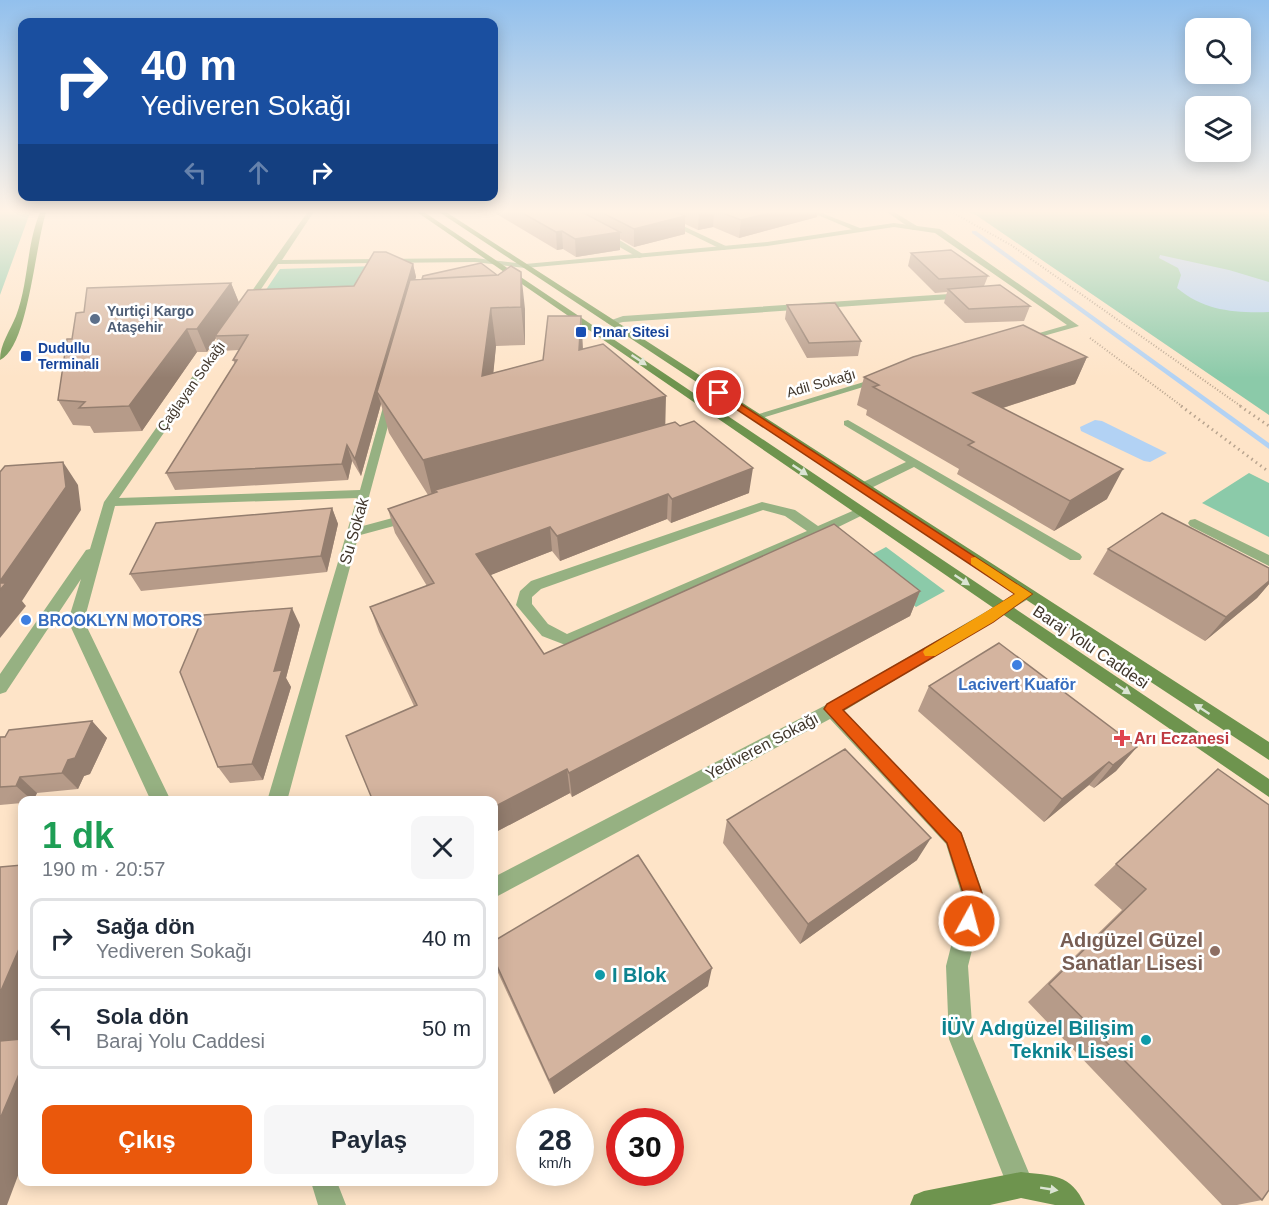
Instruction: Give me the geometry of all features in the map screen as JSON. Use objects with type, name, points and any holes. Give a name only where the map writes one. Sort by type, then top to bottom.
[{"type":"street","points":[[0,357],[27,295],[30,266]]},
{"type":"street","name":"Çağlayan Sokağı","points":[[159,796],[76,621],[110,502],[273,266]]},
{"type":"street","name":"Baraj Yolu Caddesi","points":[[499,266],[520,286],[862,512],[1269,789]]},
{"type":"street","points":[[520,286],[525,266]]},
{"type":"street","name":"Baraj Yolu Caddesi","points":[[525,266],[1269,752]]},
{"type":"street","points":[[989,266],[1074,326]]},
{"type":"street","points":[[1003,293],[1027,292]]},
{"type":"street","points":[[611,322],[622,318],[980,295]]},
{"type":"street","points":[[1017,342],[1074,326]]},
{"type":"street","name":"Adil Sokağı","points":[[755,417],[892,377]]},
{"type":"street","name":"Su Sokak","points":[[278,796],[354,534],[392,391]]},
{"type":"street","points":[[848,423],[1075,557]]},
{"type":"street","points":[[863,487],[914,463]]},
{"type":"street","points":[[110,502],[365,494]]},
{"type":"street","points":[[817,532],[790,513],[762,506],[536,585],[525,594],[524,605],[550,636],[568,640],[817,532],[862,512]]},
{"type":"street","points":[[354,534],[420,514]]},
{"type":"street","points":[[1195,524],[1269,561]]},
{"type":"street","points":[[0,687],[98,543]]},
{"type":"street","name":"Yediveren Sokağı","points":[[498,886],[832,709],[1025,594]]},
{"type":"street","points":[[832,709],[954,838],[974,899],[957,966],[961,1039],[1021,1185]]},
{"type":"street","points":[[924,1205],[1021,1185],[1060,1191],[1071,1205]]},
{"type":"street","points":[[325,1186],[332,1205]]},
{"type":"path","points":[[1041,266],[1269,426]]},
{"type":"path","points":[[1074,326],[1269,472]]},
{"type":"green space","points":[[0,266],[10,266],[0,295]]},
{"type":"green space","points":[[410,266],[400,292],[261,297],[280,269]]},
{"type":"green space","points":[[1051,266],[1269,266],[1269,415]]},
{"type":"green space","points":[[1249,473],[1269,483],[1269,537],[1202,503]]},
{"type":"green space","points":[[886,547],[945,591],[916,607],[858,562]]},
{"type":"water","points":[[1175,266],[1212,266],[1269,282],[1269,312],[1232,311],[1198,302],[1177,288],[1181,275]]},
{"type":"water","points":[[1095,420],[1102,421],[1167,453],[1150,462],[1144,461],[1081,431],[1080,427]]},
{"type":"building","points":[[366,266],[412,266],[355,459],[347,445],[342,464],[166,473],[237,360],[233,360],[248,335],[215,336],[248,290],[354,286]]},
{"type":"building","points":[[467,266],[485,266],[497,275],[422,279],[423,276]]},
{"type":"building","points":[[511,266],[521,272],[521,307],[491,308],[482,376],[543,360],[548,316],[581,316],[579,350],[603,344],[666,396],[423,460],[377,392],[410,280],[498,275]]},
{"type":"building","points":[[925,266],[974,266],[988,276],[939,279]]},
{"type":"building","points":[[231,283],[197,329],[187,329],[129,406],[79,408],[85,402],[58,400],[67,339],[72,339],[76,313],[84,312],[87,288]]},
{"type":"building","points":[[1000,285],[1030,306],[969,309],[948,289]]},
{"type":"building","points":[[835,303],[861,341],[809,343],[787,305]]},
{"type":"building","points":[[1023,325],[1087,357],[973,393],[1123,469],[1070,501],[968,445],[974,442],[873,387],[879,385],[864,377],[913,357]]},
{"type":"building","points":[[694,421],[753,468],[672,499],[668,494],[557,536],[550,527],[476,554],[544,654],[834,524],[920,591],[569,773],[567,769],[498,805],[498,796],[371,796],[346,736],[417,705],[370,607],[434,583],[388,509],[437,492],[435,490],[675,422],[680,426]]},
{"type":"building","points":[[63,462],[66,487],[0,581],[0,472],[5,466]]},
{"type":"building","points":[[332,508],[321,556],[130,574],[156,523]]},
{"type":"building","points":[[1162,513],[1269,568],[1269,581],[1226,617],[1108,549]]},
{"type":"building","points":[[292,608],[274,671],[282,670],[252,764],[218,767],[180,672],[204,615]]},
{"type":"building","points":[[999,643],[1137,747],[1113,765],[1109,762],[1062,799],[929,686]]},
{"type":"building","points":[[92,721],[75,758],[68,760],[62,773],[20,777],[16,786],[0,787],[0,737],[5,737],[9,730]]},
{"type":"building","points":[[845,749],[931,838],[808,924],[727,820]]},
{"type":"building","points":[[1218,769],[1269,805],[1269,1190],[1262,1200],[1049,984],[1146,889],[1116,864]]},
{"type":"building","name":"I Blok","points":[[638,855],[712,968],[549,1080],[498,968],[498,939]]},
{"type":"building","points":[[18,865],[18,951],[0,993],[0,867]]},
{"type":"building","points":[[18,1039],[18,1076],[0,1119],[0,1041]]},
{"type":"waterway","points":[[1021,266],[1269,447]]},
{"type":"slow traffic","points":[[930,652],[988,619],[1025,594],[975,561]]},
{"type":"place","name":"Yurtiçi Kargo Ataşehir","points":[[95,319]]},
{"type":"place","name":"Pınar Sitesi","points":[[581,332]]},
{"type":"place","name":"Dudullu Terminali","points":[[26,356]]},
{"type":"place","name":"BROOKLYN MOTORS","points":[[26,620]]},
{"type":"place","name":"Lacivert Kuaför","points":[[1017,665]]},
{"type":"place","name":"Arı Eczanesi","points":[[1122,738]]},
{"type":"place","name":"Adıgüzel Güzel Sanatlar Lisesi","points":[[1215,951]]},
{"type":"place","name":"I Blok","points":[[600,975]]},
{"type":"place","name":"İÜV Adıgüzel Bilişim Teknik Lisesi","points":[[1146,1040]]},
{"type":"route","points":[[719,393],[1025,594],[988,619],[832,709],[954,838],[974,899],[969,921]]}]
